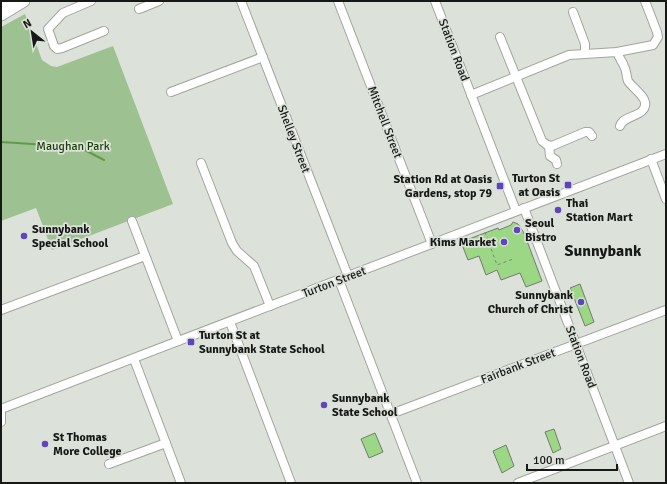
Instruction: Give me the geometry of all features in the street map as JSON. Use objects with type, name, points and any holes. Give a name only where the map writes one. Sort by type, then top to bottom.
[{"type":"main road","points":[[1,6],[8,1]]},
{"type":"main road","points":[[1,15],[24,1]]},
{"type":"street","points":[[91,1],[62,12],[48,29],[54,46],[57,49],[62,48],[104,31]]},
{"type":"street","points":[[139,9],[159,1]]},
{"type":"street","name":"Shelley Street","points":[[241,1],[348,276]]},
{"type":"street","name":"Mitchell Street","points":[[338,1],[432,244]]},
{"type":"street","name":"Station Road","points":[[435,1],[516,212]]},
{"type":"street","points":[[471,95],[569,55],[617,52],[646,48],[653,45],[656,41],[657,32],[645,1]]},
{"type":"street","points":[[573,12],[585,44],[585,54]]},
{"type":"street","points":[[500,37],[542,141],[549,146],[559,144],[585,132],[589,132],[592,136]]},
{"type":"street","points":[[617,52],[624,66],[628,80],[642,95],[645,102],[644,109],[638,114],[625,120],[620,126]]},
{"type":"street","points":[[171,92],[263,57]]},
{"type":"street","points":[[549,146],[550,156],[556,160],[557,164]]},
{"type":"street","name":"Turton Street","points":[[1,409],[666,154]]},
{"type":"street","points":[[651,160],[666,199]]},
{"type":"street","points":[[201,163],[232,243],[237,251],[254,266],[270,306]]},
{"type":"street","name":"Station Road","points":[[524,208],[629,483]]},
{"type":"street","points":[[132,221],[178,342]]},
{"type":"street","points":[[1,310],[145,256]]},
{"type":"street","points":[[339,280],[417,483]]},
{"type":"street","name":"Fairbank Street","points":[[391,414],[666,310]]},
{"type":"street","points":[[230,322],[292,483]]},
{"type":"street","points":[[134,359],[181,483]]},
{"type":"street","points":[[1,409],[1,422]]},
{"type":"street","points":[[518,483],[666,426]]},
{"type":"street","points":[[110,464],[166,443]]},
{"type":"path","points":[[485,232],[498,265],[513,259]]},
{"type":"green space","name":"Maughan Park","points":[[25,14],[42,60],[51,66],[57,67],[113,46],[173,204],[52,250],[36,208],[1,221],[1,27]]},
{"type":"building","points":[[513,222],[518,224],[524,233],[542,281],[526,287],[520,273],[501,280],[497,270],[486,275],[479,256],[468,260],[461,242],[498,228],[499,230],[511,225]]},
{"type":"building","name":"Sunnybank Church of Christ","points":[[580,284],[594,322],[585,326],[570,288]]},
{"type":"building","points":[[554,429],[561,449],[553,453],[545,432]]},
{"type":"building","points":[[375,433],[383,452],[369,458],[361,439]]},
{"type":"building","points":[[506,445],[514,466],[502,473],[493,451]]},
{"type":"waterway","points":[[1,142],[79,147],[104,160]]},
{"type":"place","name":"Turton St at Oasis","points":[[568,185]]},
{"type":"place","name":"Station Rd at Oasis Gardens, stop 79","points":[[500,186]]},
{"type":"place","name":"Thai Station Mart","points":[[558,210]]},
{"type":"place","name":"Seoul Bistro","points":[[517,230]]},
{"type":"place","name":"Sunnybank Special School","points":[[24,236]]},
{"type":"place","name":"Kims Market","points":[[504,242]]},
{"type":"place","name":"Sunnybank Church of Christ","points":[[581,302]]},
{"type":"place","name":"Turton St at Sunnybank State School","points":[[191,342]]},
{"type":"place","name":"Sunnybank State School","points":[[324,405]]},
{"type":"place","name":"St Thomas More College","points":[[45,444]]},
{"type":"district","name":"Sunnybank","points":[[603,250]]}]
